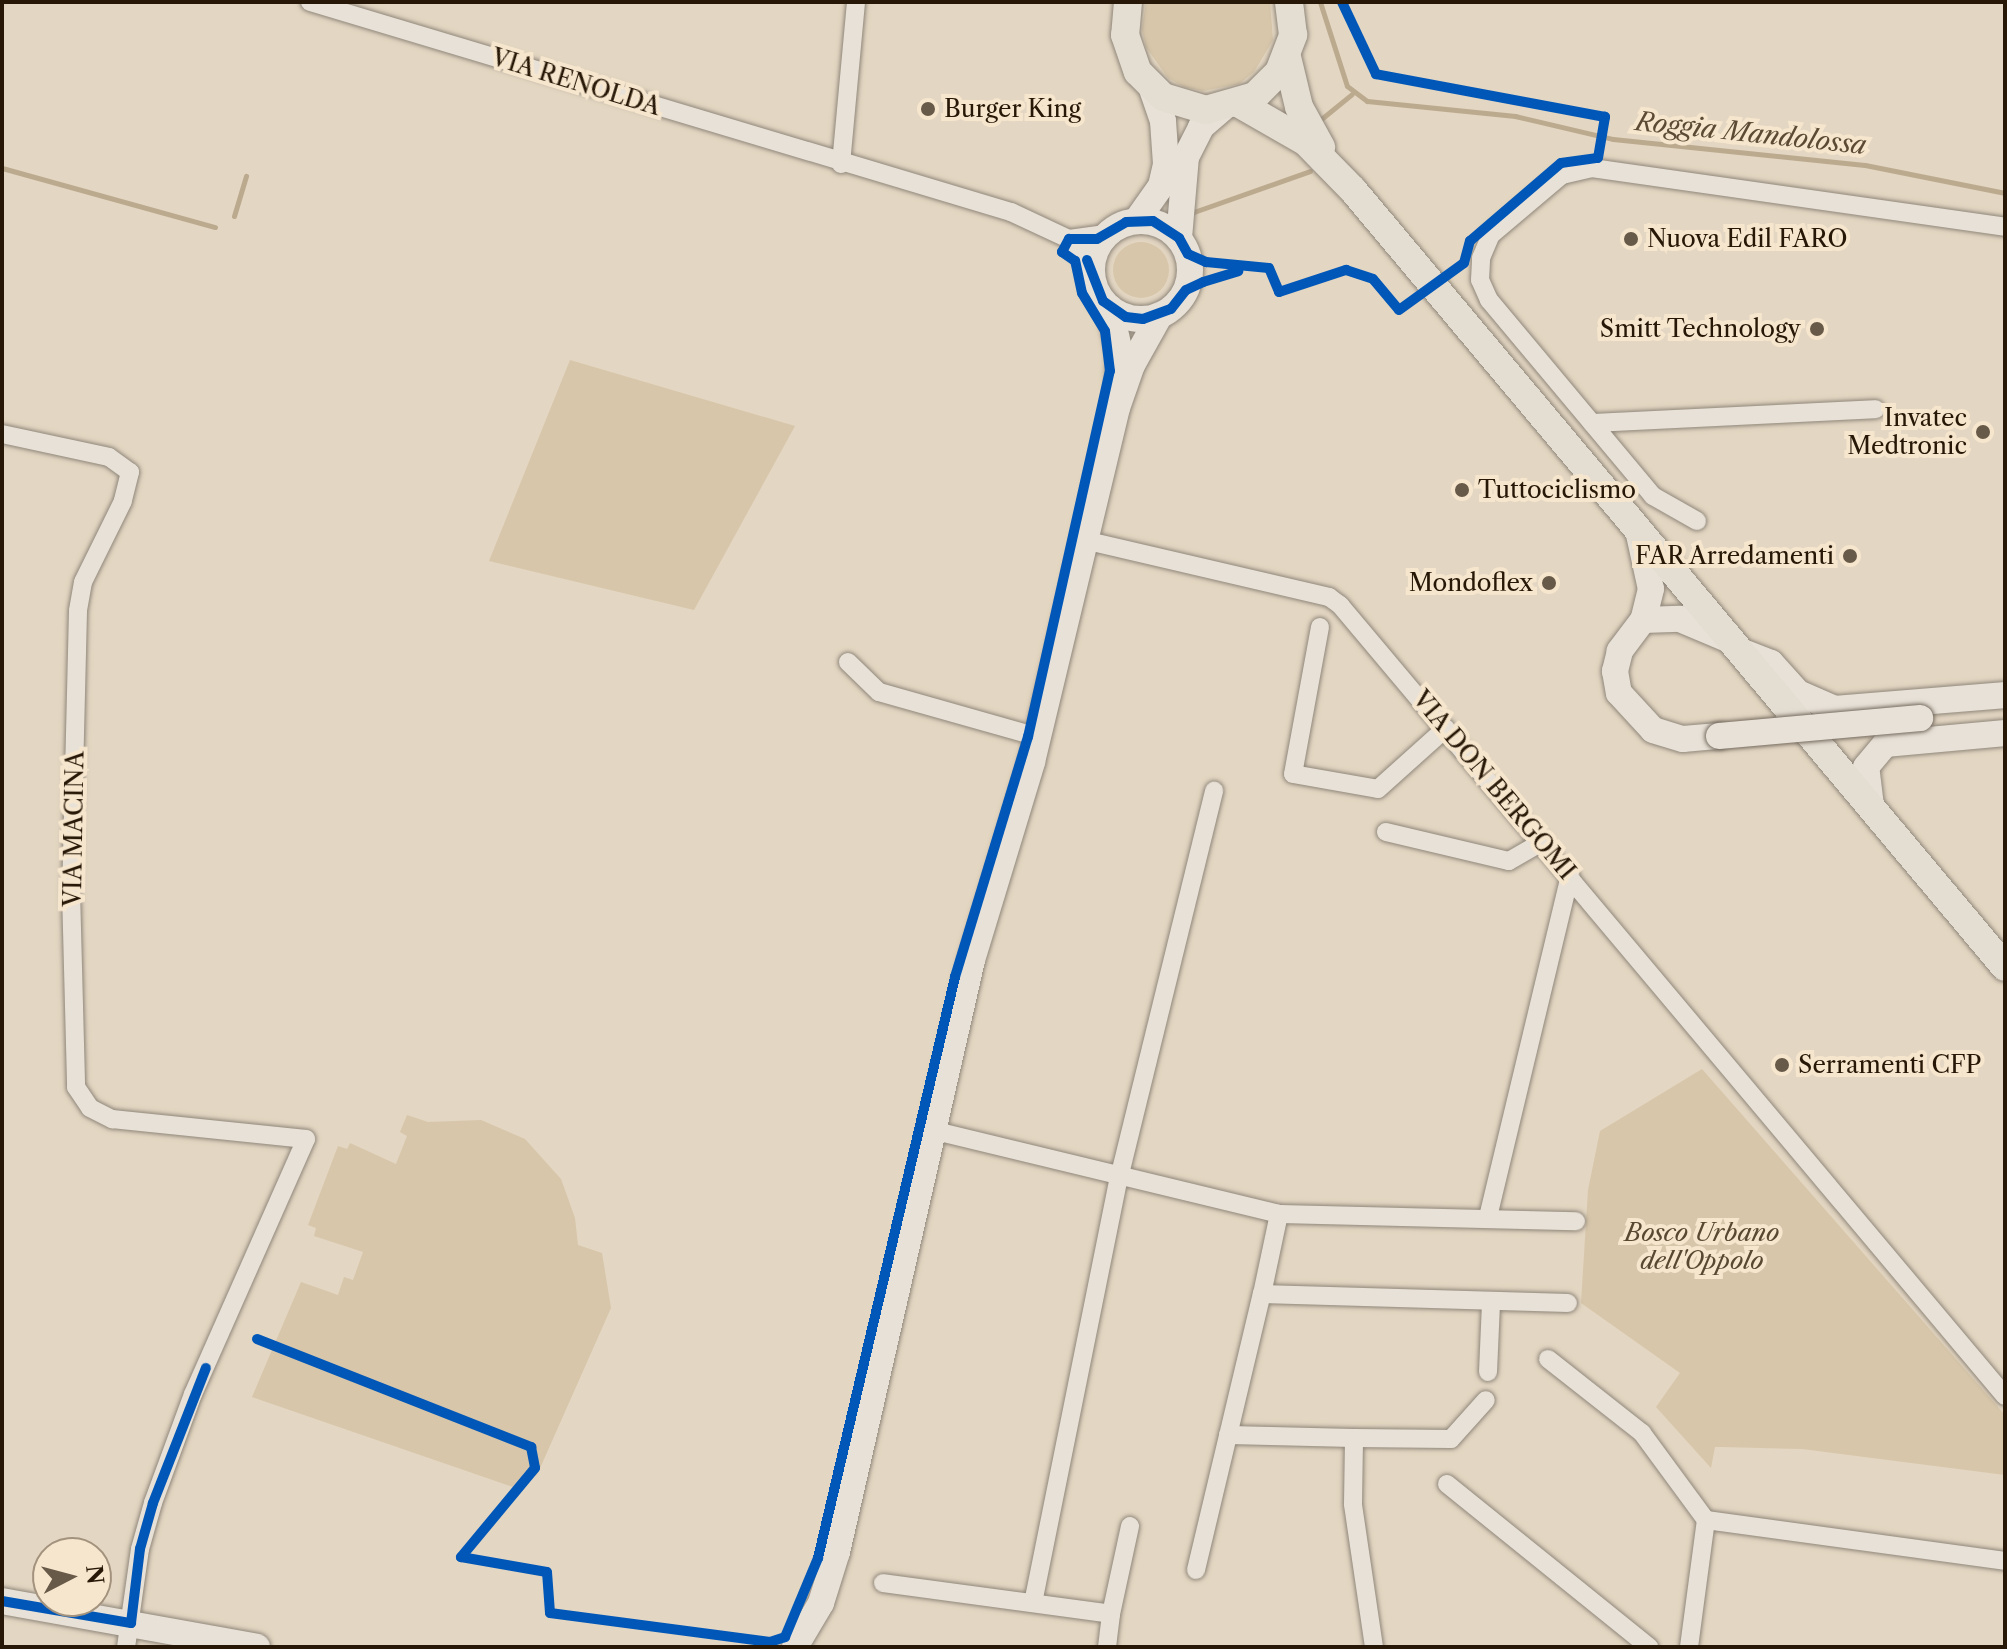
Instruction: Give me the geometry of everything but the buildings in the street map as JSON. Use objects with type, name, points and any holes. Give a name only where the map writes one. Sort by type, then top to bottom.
[{"type":"main road","points":[[1128,2],[1125,35],[1129,54],[1151,87],[1177,104],[1231,106],[1284,126],[1334,168],[2005,967]]},
{"type":"main road","points":[[1231,106],[1268,86],[1287,57],[1293,35],[1289,2]]},
{"type":"main road","points":[[1287,57],[1299,107],[1334,168]]},
{"type":"street","name":"VIA RENOLDA","points":[[310,2],[841,164],[1011,212],[1069,239],[1092,271]]},
{"type":"street","points":[[841,164],[856,2]]},
{"type":"street","points":[[1137,220],[1161,186],[1166,164],[1163,121],[1151,87]]},
{"type":"street","points":[[1179,238],[1186,157],[1201,127],[1231,106]]},
{"type":"street","points":[[1697,521],[1653,496],[1489,300],[1480,280],[1481,258],[1491,235],[1562,175],[1592,168],[2005,227]]},
{"type":"street","points":[[795,1646],[821,1603],[837,1552],[972,960],[1038,737],[1117,408],[1132,365],[1160,315],[1180,301],[1190,279],[1188,254],[1179,238],[1153,221],[1137,220],[1106,234],[1069,239]]},
{"type":"street","points":[[1106,234],[1095,251],[1092,271],[1097,292],[1110,308],[1126,317],[1160,315]]},
{"type":"street","points":[[1110,308],[1120,353],[1117,408]]},
{"type":"street","points":[[1592,423],[1876,409]]},
{"type":"street","name":"VIA MACINA","points":[[2,434],[109,457],[130,472],[123,501],[83,582],[78,611],[71,891],[76,1087],[90,1108],[112,1119],[306,1139],[193,1394],[158,1489],[140,1549],[128,1635]]},
{"type":"street","points":[[1653,496],[1632,521],[1651,589],[1643,620],[1620,651],[1615,671],[1619,693],[1653,730],[1683,739],[2005,711]]},
{"type":"street","name":"VIA DON BERGOMI","points":[[1084,540],[1329,597],[1352,617],[2005,1396]]},
{"type":"street","points":[[1643,620],[1680,619],[1771,663],[1808,700],[1835,709],[2005,695]]},
{"type":"street","points":[[1320,627],[1293,774],[1378,789],[1446,728]]},
{"type":"street","points":[[848,662],[879,692],[1038,737]]},
{"type":"street","points":[[1871,806],[1866,767],[1885,744],[2005,733]]},
{"type":"street","points":[[1033,1603],[1119,1178],[1214,790]]},
{"type":"street","points":[[1386,832],[1509,861],[1542,842]]},
{"type":"street","points":[[1488,1217],[1570,875]]},
{"type":"street","points":[[932,1130],[1119,1178],[1279,1214],[1576,1221]]},
{"type":"street","points":[[1196,1570],[1279,1214]]},
{"type":"street","points":[[1262,1294],[1568,1303]]},
{"type":"street","points":[[1488,1372],[1491,1302]]},
{"type":"street","points":[[1548,1359],[1642,1433],[1706,1520],[1689,1647]]},
{"type":"street","points":[[1228,1435],[1451,1439],[1486,1400]]},
{"type":"street","points":[[1354,1438],[1353,1504],[1374,1647]]},
{"type":"street","points":[[1447,1484],[1649,1647]]},
{"type":"street","points":[[1706,1520],[2005,1561]]},
{"type":"street","points":[[1107,1647],[1130,1526]]},
{"type":"street","points":[[883,1583],[1111,1614]]},
{"type":"street","points":[[2,1601],[128,1635],[257,1647]]},
{"type":"green space","points":[[1146,2],[1270,2],[1273,40],[1254,72],[1239,84],[1203,91],[1184,87],[1168,78],[1146,47],[1142,29]]},
{"type":"green space","points":[[1141,242],[1161,250],[1169,270],[1161,290],[1141,298],[1121,290],[1113,270],[1121,250]]},
{"type":"green space","points":[[570,360],[795,426],[694,610],[489,561]]},
{"type":"green space","name":"Bosco Urbano dell'Oppolo","points":[[1702,1069],[2005,1415],[2005,1475],[1802,1449],[1723,1447],[1715,1447],[1711,1468],[1656,1407],[1680,1373],[1581,1303],[1588,1190],[1600,1131]]},
{"type":"green space","points":[[407,1115],[428,1122],[481,1120],[525,1139],[561,1179],[575,1218],[578,1245],[602,1253],[611,1308],[537,1475],[513,1487],[252,1397],[301,1282],[338,1295],[344,1277],[353,1280],[363,1252],[314,1236],[316,1228],[308,1225],[338,1146],[347,1149],[350,1143],[396,1164],[407,1136],[400,1132]]},
{"type":"waterway","name":"Roggia Mandolossa","points":[[1320,2],[1347,86],[1367,101],[1515,116],[1613,139],[1865,165],[2005,193]]},
{"type":"waterway","points":[[1320,120],[1352,94]]},
{"type":"waterway","points":[[2,168],[215,227]]},
{"type":"waterway","points":[[1191,213],[1310,171]]},
{"type":"waterway","points":[[234,216],[246,176]]},
{"type":"cycle path","points":[[1069,239],[1097,239],[1126,222],[1153,221],[1179,238],[1188,254],[1206,262],[1269,268],[1279,292],[1346,270],[1373,279],[1399,310],[1464,263],[1470,241],[1561,163],[1598,158],[1605,117],[1376,74],[1342,2]]},
{"type":"cycle path","points":[[257,1339],[531,1447],[535,1468],[461,1557],[547,1572],[550,1613],[770,1642],[785,1637],[818,1558],[955,977],[1028,737],[1110,371],[1105,331],[1082,293],[1075,261],[1062,252],[1069,239]]},
{"type":"cycle path","points":[[1087,260],[1103,301],[1126,317],[1143,319],[1171,309],[1186,290],[1238,271]]},
{"type":"cycle path","points":[[2,1601],[131,1623],[140,1549],[153,1503],[206,1368]]},
{"type":"place","name":"Burger King","points":[[928,109]]},
{"type":"place","name":"Nuova Edil FARO","points":[[1631,239]]},
{"type":"place","name":"Smitt Technology","points":[[1817,329]]},
{"type":"place","name":"Invatec Medtronic","points":[[1983,432]]},
{"type":"place","name":"Tuttociclismo","points":[[1462,490]]},
{"type":"place","name":"FAR Arredamenti","points":[[1850,556]]},
{"type":"place","name":"Mondoflex","points":[[1549,583]]},
{"type":"place","name":"Serramenti CFP","points":[[1782,1065]]}]
